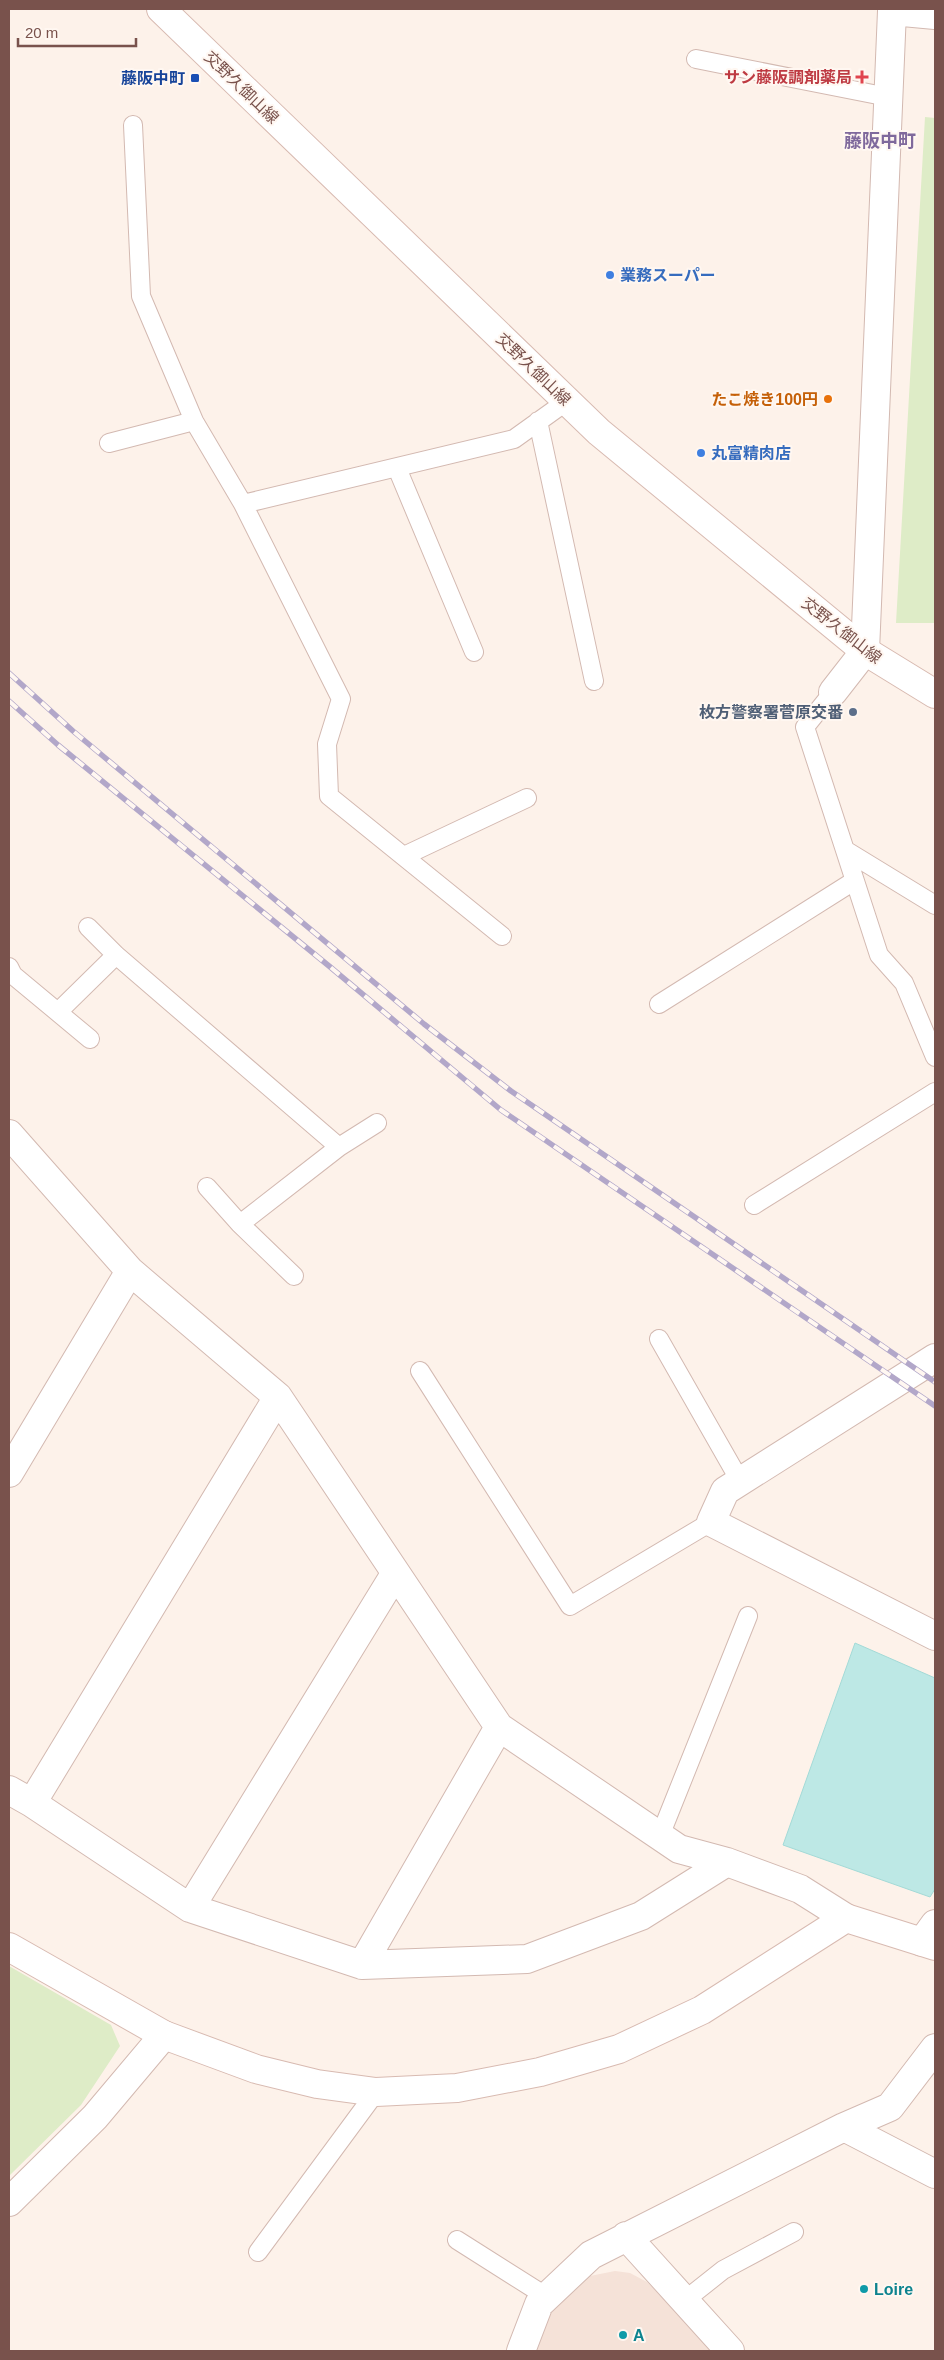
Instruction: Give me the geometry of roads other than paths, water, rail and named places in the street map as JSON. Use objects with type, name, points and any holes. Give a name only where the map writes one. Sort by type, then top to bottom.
[{"type":"street","name":"交野久御山線","points":[[161,9],[599,432],[865,651],[935,694]]},
{"type":"street","points":[[833,692],[865,651],[892,10],[935,15]]},
{"type":"street","points":[[9,1134],[130,1271],[278,1397],[499,1727],[679,1849],[727,1862],[800,1889],[846,1918],[931,1938]]},
{"type":"street","points":[[9,1473],[130,1271]]},
{"type":"street","points":[[935,1358],[725,1491],[711,1522],[935,1636]]},
{"type":"street","points":[[278,1397],[20,1797],[190,1908],[362,1965],[527,1959],[641,1916],[727,1862]]},
{"type":"street","points":[[190,1908],[395,1574]]},
{"type":"street","points":[[362,1965],[499,1727]]},
{"type":"street","points":[[9,1947],[164,2035],[256,2069],[317,2084],[376,2092],[457,2088],[540,2072],[619,2049],[702,2010],[846,1918]]},
{"type":"street","points":[[9,2202],[95,2117],[164,2035]]},
{"type":"street","points":[[521,2351],[539,2304],[590,2255],[844,2127],[890,2107],[935,2048]]},
{"type":"street","points":[[844,2127],[935,2174]]},
{"type":"street","points":[[626,2236],[730,2351]]},
{"type":"lane","points":[[696,59],[888,98]]},
{"type":"lane","points":[[133,125],[141,296],[194,421],[243,504],[342,698],[327,744],[330,796],[502,936]]},
{"type":"lane","points":[[243,504],[514,439],[567,401]]},
{"type":"lane","points":[[108,443],[194,421]]},
{"type":"lane","points":[[538,421],[594,681]]},
{"type":"lane","points":[[397,468],[474,652]]},
{"type":"lane","points":[[833,692],[805,727],[879,955],[904,983],[935,1057]]},
{"type":"lane","points":[[404,856],[527,798]]},
{"type":"lane","points":[[845,850],[935,905]]},
{"type":"lane","points":[[659,1004],[854,881]]},
{"type":"lane","points":[[88,927],[116,955],[339,1148]]},
{"type":"lane","points":[[58,1012],[116,955]]},
{"type":"lane","points":[[9,967],[13,975],[90,1039]]},
{"type":"lane","points":[[754,1205],[935,1092]]},
{"type":"lane","points":[[240,1224],[339,1148],[377,1123]]},
{"type":"lane","points":[[207,1187],[240,1224],[294,1276]]},
{"type":"lane","points":[[659,1339],[740,1481]]},
{"type":"lane","points":[[420,1371],[570,1606],[711,1522]]},
{"type":"lane","points":[[660,1836],[748,1616]]},
{"type":"lane","points":[[258,2252],[376,2092]]},
{"type":"lane","points":[[684,2301],[723,2270],[794,2232]]},
{"type":"lane","points":[[457,2240],[547,2297]]},
{"type":"water","points":[[855,1643],[935,1678],[935,1889],[930,1897],[783,1845]]},
{"type":"railway","points":[[9,673],[73,731],[424,1024],[511,1091],[935,1382]]},
{"type":"railway","points":[[9,701],[58,745],[329,966],[501,1110],[935,1406]]},
{"type":"place","name":"サン藤阪調剤薬局","points":[[862,77]]},
{"type":"place","name":"藤阪中町","points":[[195,78]]},
{"type":"place","name":"業務スーパー","points":[[610,275]]},
{"type":"place","name":"たこ焼き100円","points":[[828,399]]},
{"type":"place","name":"丸富精肉店","points":[[701,453]]},
{"type":"place","name":"枚方警察署菅原交番","points":[[853,712]]},
{"type":"place","name":"Loire","points":[[864,2289]]},
{"type":"place","name":"A","points":[[623,2335]]},
{"type":"district","name":"藤阪中町","points":[[880,141]]}]
